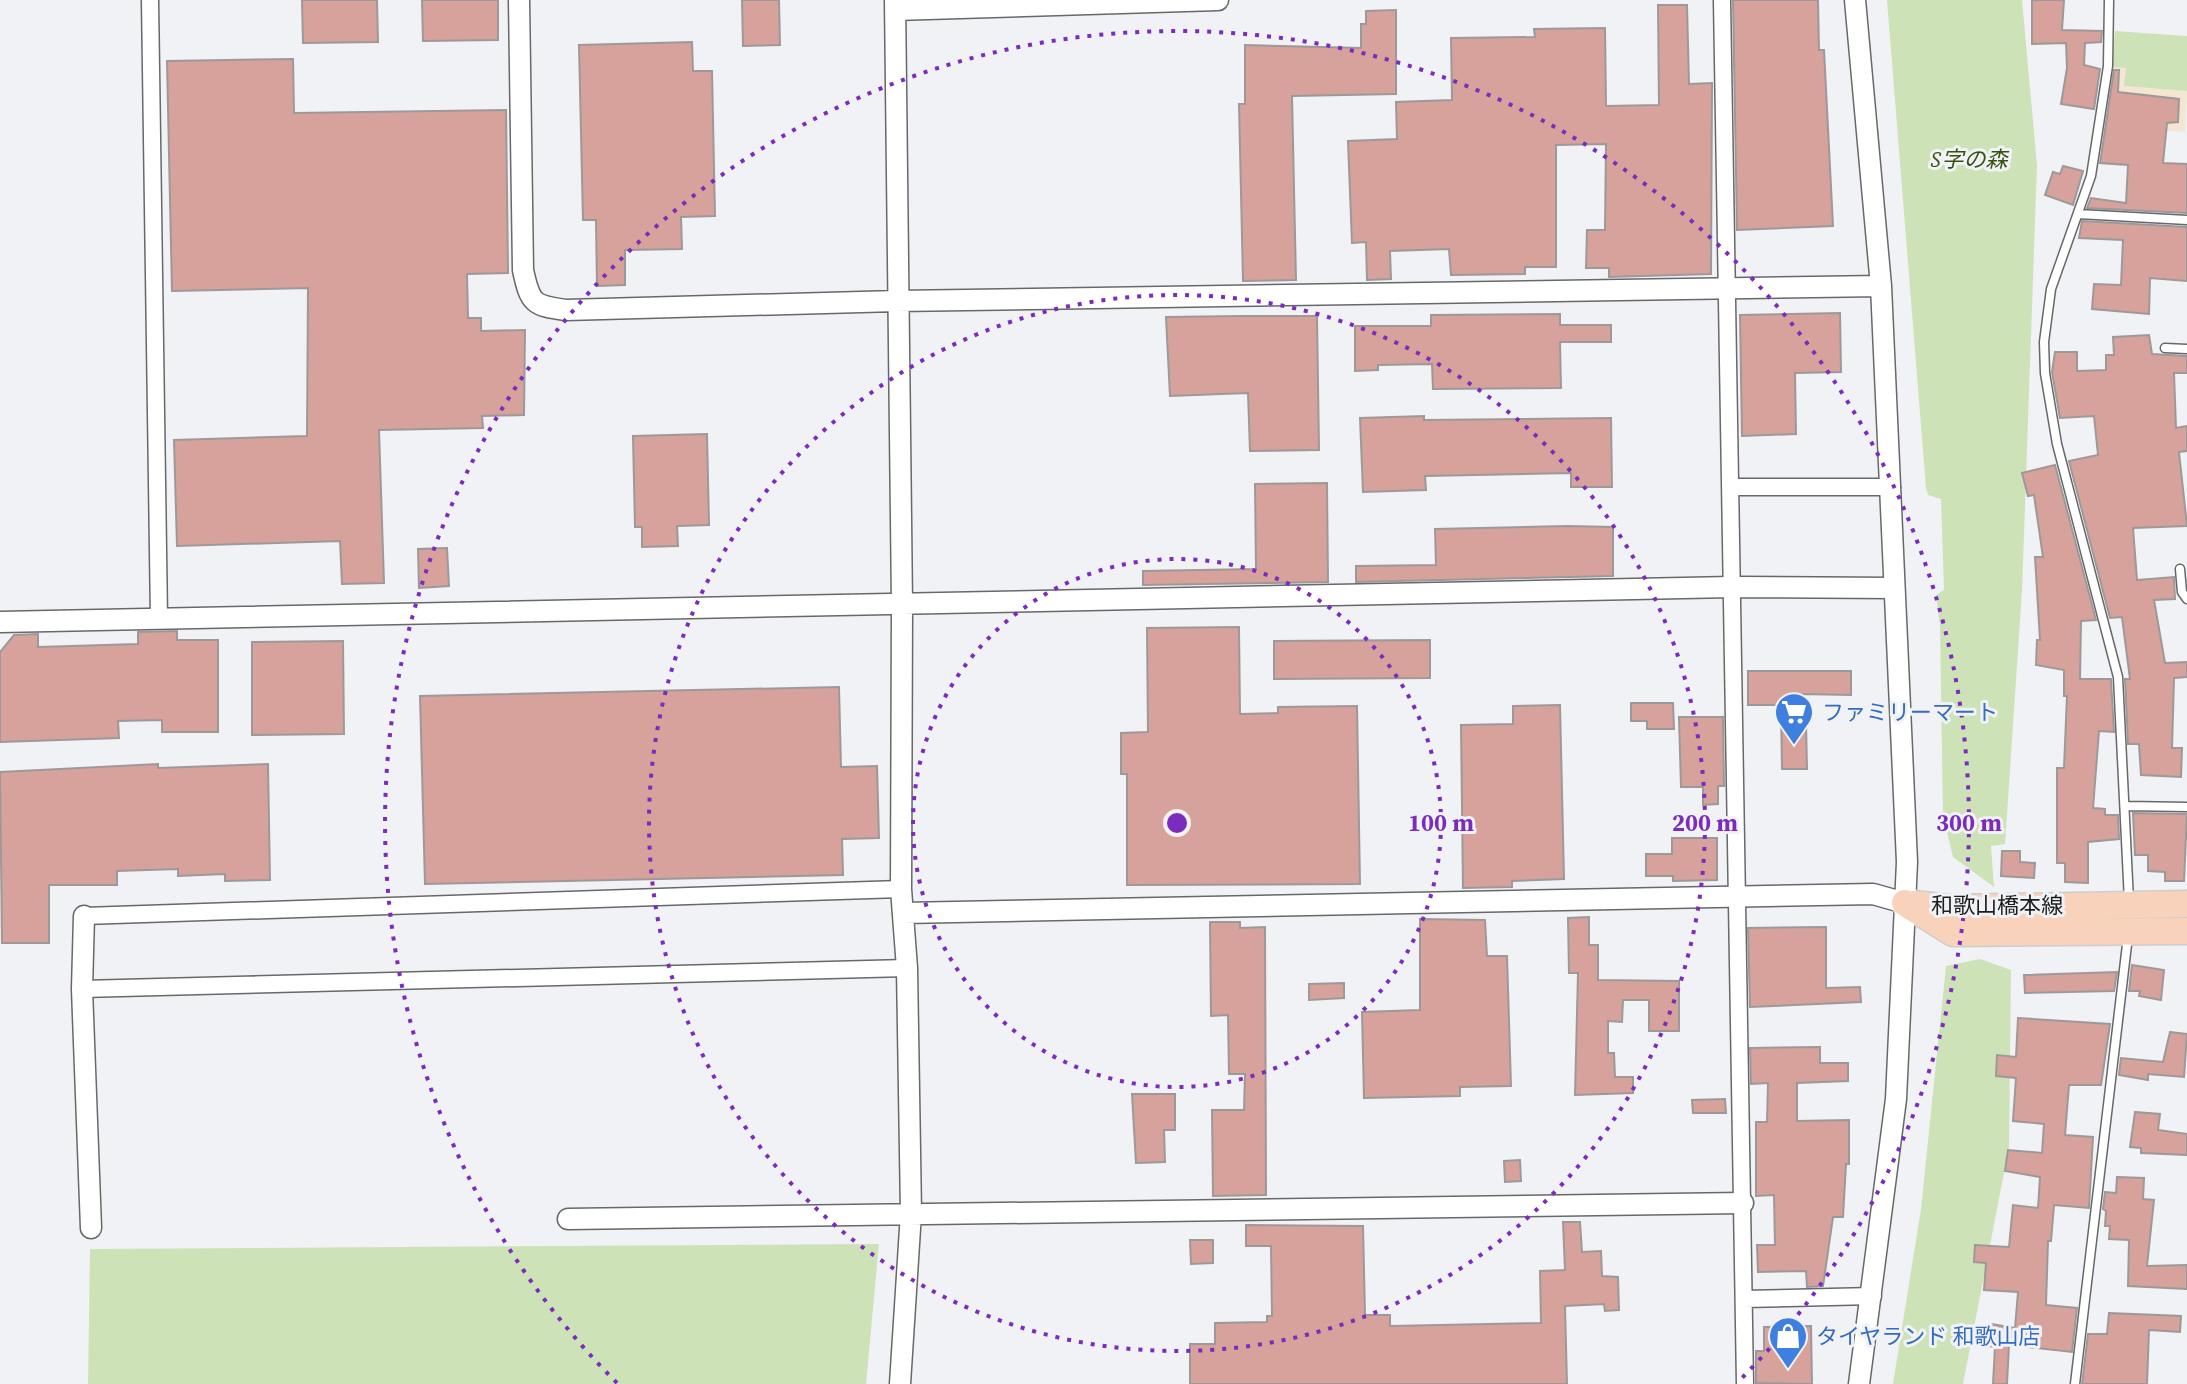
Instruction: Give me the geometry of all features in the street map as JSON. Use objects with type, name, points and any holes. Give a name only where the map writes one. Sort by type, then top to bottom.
[{"type":"main road","name":"和歌山橋本線","points":[[1905,903],[1951,908],[2187,904]]},
{"type":"main road","name":"和歌山橋本線","points":[[1905,903],[1953,933],[2187,931]]},
{"type":"street","points":[[150,0],[159,619]]},
{"type":"street","points":[[519,0],[523,270],[528,295],[539,306],[566,310],[897,301],[1881,286]]},
{"type":"street","points":[[900,1384],[911,1213],[907,968],[901,889],[902,605],[895,5],[1218,0]]},
{"type":"street","points":[[1722,0],[1745,1384]]},
{"type":"street","points":[[1855,0],[1881,286],[1907,862],[1896,1099],[1873,1296],[1859,1384]]},
{"type":"street","points":[[1731,487],[1892,487]]},
{"type":"street","points":[[0,622],[1732,587],[1894,588]]},
{"type":"street","points":[[91,1228],[82,989],[84,916],[901,889]]},
{"type":"street","points":[[904,913],[1873,894],[1905,903]]},
{"type":"street","points":[[2128,932],[2129,905]]},
{"type":"street","points":[[82,989],[907,968]]},
{"type":"street","points":[[568,1219],[1743,1203]]},
{"type":"street","points":[[1744,1299],[1873,1296]]},
{"type":"lane","points":[[2109,0],[2108,66],[2091,176],[2051,289],[2044,342],[2045,373],[2057,444],[2118,677],[2129,905]]},
{"type":"lane","points":[[2078,214],[2187,220]]},
{"type":"lane","points":[[2165,348],[2187,349]]},
{"type":"lane","points":[[2180,569],[2182,592],[2187,599]]},
{"type":"lane","points":[[2126,806],[2187,807]]},
{"type":"lane","points":[[2075,1384],[2128,932]]},
{"type":"shaded area","points":[[2111,67],[2126,68],[2125,86],[2187,91],[2185,132],[2107,126]]},
{"type":"green space","name":"S字の森","points":[[1887,0],[2022,0],[2037,165],[2022,591],[2005,844],[1991,846],[1994,887],[1953,857],[1943,816],[1940,626],[1936,595],[1944,590],[1941,499],[1928,495],[1926,488]]},
{"type":"green space","points":[[2115,31],[2187,36],[2187,91],[2124,86],[2126,68],[2111,67]]},
{"type":"green space","points":[[1980,959],[2011,970],[2009,1147],[1963,1384],[1893,1384],[1921,1209],[1946,966]]},
{"type":"green space","points":[[879,1244],[866,1384],[88,1384],[90,1249]]},
{"type":"building","points":[[302,0],[377,0],[378,42],[303,43]]},
{"type":"building","points":[[422,0],[498,0],[498,40],[423,41]]},
{"type":"building","points":[[742,0],[779,0],[780,45],[743,46]]},
{"type":"building","points":[[1733,0],[1818,0],[1819,50],[1824,50],[1833,226],[1737,230]]},
{"type":"building","points":[[2032,0],[2064,0],[2062,30],[2102,31],[2101,42],[2085,43],[2084,65],[2100,69],[2094,109],[2061,104],[2067,68],[2066,43],[2032,44]]},
{"type":"building","points":[[1658,5],[1687,5],[1689,84],[1712,83],[1711,274],[1609,277],[1609,268],[1586,268],[1587,230],[1605,230],[1606,144],[1556,145],[1556,267],[1525,267],[1525,274],[1451,275],[1449,249],[1390,251],[1391,279],[1367,280],[1366,242],[1352,243],[1348,141],[1397,139],[1396,102],[1452,100],[1451,38],[1535,37],[1534,29],[1605,28],[1606,106],[1659,105]]},
{"type":"building","points":[[1396,10],[1396,94],[1292,96],[1296,280],[1243,281],[1239,104],[1245,104],[1245,45],[1361,48],[1361,24],[1366,24],[1366,11]]},
{"type":"building","points":[[692,42],[693,71],[712,71],[715,216],[681,217],[682,249],[625,250],[625,285],[597,286],[596,220],[583,220],[579,45]]},
{"type":"building","points":[[293,59],[294,113],[506,110],[508,273],[467,274],[468,318],[481,318],[481,331],[525,330],[524,415],[482,416],[483,428],[379,430],[384,583],[342,584],[340,541],[177,546],[174,440],[307,436],[308,288],[172,291],[167,61]]},
{"type":"building","points":[[2114,70],[2119,70],[2118,92],[2179,99],[2178,122],[2167,123],[2163,163],[2187,164],[2187,213],[2087,208],[2091,198],[2126,203],[2128,165],[2100,163]]},
{"type":"building","points":[[2063,166],[2083,171],[2073,205],[2045,195],[2053,172],[2060,174]]},
{"type":"building","points":[[2082,221],[2187,227],[2187,281],[2150,278],[2149,314],[2092,309],[2094,284],[2121,285],[2123,240],[2079,238]]},
{"type":"building","points":[[1840,313],[1841,372],[1795,373],[1796,434],[1742,436],[1740,315]]},
{"type":"building","points":[[1560,314],[1560,325],[1611,325],[1611,342],[1560,342],[1561,388],[1433,389],[1432,364],[1378,365],[1378,370],[1355,371],[1355,326],[1431,326],[1431,315]]},
{"type":"building","points":[[1317,316],[1319,450],[1250,451],[1248,393],[1170,396],[1166,317]]},
{"type":"building","points":[[2149,335],[2152,354],[2187,356],[2187,373],[2174,373],[2176,428],[2187,426],[2187,451],[2179,452],[2187,526],[2133,528],[2137,580],[2174,577],[2175,599],[2154,600],[2165,663],[2187,662],[2187,677],[2174,678],[2172,748],[2182,748],[2181,777],[2141,775],[2139,744],[2128,744],[2125,679],[2130,679],[2122,617],[2110,618],[2069,461],[2098,455],[2094,416],[2060,418],[2052,372],[2055,352],[2077,352],[2077,371],[2106,370],[2106,355],[2114,355],[2113,337]]},
{"type":"building","points":[[1424,416],[1424,420],[1611,418],[1612,487],[1571,487],[1571,473],[1425,476],[1426,490],[1363,492],[1360,418]]},
{"type":"building","points":[[707,434],[709,525],[677,526],[678,546],[642,547],[642,527],[635,527],[633,436]]},
{"type":"building","points":[[2055,465],[2096,620],[2081,621],[2080,679],[2111,679],[2114,732],[2099,731],[2093,808],[2105,809],[2105,815],[2118,815],[2119,839],[2088,842],[2088,883],[2065,882],[2065,863],[2057,863],[2057,768],[2064,768],[2067,696],[2064,696],[2064,670],[2036,665],[2037,640],[2040,640],[2035,557],[2043,557],[2034,495],[2028,496],[2022,473]]},
{"type":"building","points":[[1327,483],[1328,582],[1143,585],[1143,571],[1256,569],[1255,484]]},
{"type":"building","points":[[1613,527],[1613,576],[1356,582],[1356,566],[1436,565],[1435,529]]},
{"type":"building","points":[[447,548],[449,586],[419,588],[418,549]]},
{"type":"building","points":[[1239,627],[1240,714],[1278,713],[1278,707],[1357,706],[1360,884],[1127,885],[1127,774],[1121,774],[1121,733],[1148,732],[1147,628]]},
{"type":"building","points":[[177,631],[177,640],[218,640],[218,732],[162,732],[162,720],[118,721],[119,738],[0,742],[0,652],[14,635],[38,634],[38,647],[138,644],[138,632]]},
{"type":"building","points":[[1430,640],[1430,678],[1274,679],[1274,641]]},
{"type":"building","points":[[343,641],[344,734],[252,735],[252,642]]},
{"type":"building","points":[[1748,671],[1851,671],[1851,695],[1800,694],[1800,723],[1806,723],[1807,769],[1782,769],[1781,705],[1748,705]]},
{"type":"building","points":[[839,687],[841,767],[877,766],[879,838],[842,839],[843,875],[425,884],[420,696]]},
{"type":"building","points":[[1631,703],[1673,703],[1674,729],[1647,729],[1647,721],[1631,721]]},
{"type":"building","points":[[1560,705],[1564,879],[1512,881],[1512,887],[1463,888],[1461,725],[1513,724],[1513,706]]},
{"type":"building","points":[[1679,717],[1723,717],[1724,786],[1718,786],[1718,804],[1703,805],[1703,787],[1681,787]]},
{"type":"building","points":[[158,764],[158,768],[268,764],[270,880],[225,881],[225,874],[178,876],[178,869],[117,871],[117,885],[49,885],[49,943],[2,943],[0,772]]},
{"type":"building","points":[[2133,813],[2187,814],[2184,881],[2165,881],[2165,872],[2148,871],[2148,855],[2135,855]]},
{"type":"building","points":[[1672,838],[1717,838],[1717,880],[1673,881],[1673,876],[1646,876],[1646,854],[1672,854]]},
{"type":"building","points":[[2002,851],[2020,851],[2020,862],[2035,863],[2034,878],[2001,876]]},
{"type":"building","points":[[1589,917],[1589,945],[1598,945],[1598,980],[1679,981],[1679,1031],[1649,1031],[1649,1000],[1623,1000],[1622,1022],[1608,1021],[1608,1053],[1614,1053],[1615,1077],[1633,1077],[1633,1093],[1575,1095],[1578,973],[1569,973],[1568,918]]},
{"type":"building","points":[[1420,919],[1485,920],[1487,956],[1507,956],[1511,1086],[1460,1087],[1460,1096],[1364,1098],[1362,1012],[1420,1010]]},
{"type":"building","points":[[1210,922],[1240,922],[1240,928],[1265,927],[1266,1195],[1213,1196],[1212,1110],[1244,1110],[1245,1074],[1229,1074],[1228,1015],[1211,1016]]},
{"type":"building","points":[[1826,927],[1826,988],[1860,987],[1861,1002],[1750,1007],[1748,928]]},
{"type":"building","points":[[2132,965],[2164,970],[2161,1000],[2139,996],[2140,991],[2129,991]]},
{"type":"building","points":[[2117,972],[2114,991],[2025,993],[2024,975]]},
{"type":"building","points":[[1344,983],[1344,998],[1309,1000],[1309,984]]},
{"type":"building","points":[[2018,1018],[2110,1024],[2101,1085],[2069,1085],[2065,1135],[2093,1137],[2089,1208],[2054,1205],[2051,1241],[2048,1241],[2046,1305],[2077,1308],[2072,1352],[2009,1345],[2007,1384],[1993,1384],[1995,1347],[1988,1346],[1991,1324],[2015,1328],[2018,1292],[1984,1290],[1986,1263],[1974,1262],[1975,1245],[2009,1247],[2013,1205],[2038,1208],[2040,1177],[2005,1171],[2008,1150],[2042,1153],[2044,1124],[2013,1121],[2016,1078],[1996,1076],[1997,1055],[2016,1057]]},
{"type":"building","points":[[2170,1032],[2187,1034],[2184,1077],[2148,1074],[2148,1080],[2119,1075],[2121,1058],[2163,1062]]},
{"type":"building","points":[[1820,1047],[1820,1063],[1848,1063],[1848,1081],[1797,1083],[1797,1121],[1849,1120],[1849,1164],[1846,1164],[1843,1217],[1833,1217],[1823,1286],[1807,1287],[1806,1271],[1758,1272],[1757,1245],[1775,1245],[1774,1195],[1756,1196],[1756,1122],[1767,1122],[1768,1083],[1751,1084],[1750,1048]]},
{"type":"building","points":[[1132,1094],[1175,1094],[1175,1130],[1164,1130],[1165,1162],[1136,1163]]},
{"type":"building","points":[[1725,1099],[1726,1113],[1693,1113],[1692,1100]]},
{"type":"building","points":[[2135,1112],[2160,1114],[2158,1130],[2187,1134],[2187,1155],[2141,1153],[2141,1148],[2130,1147]]},
{"type":"building","points":[[1520,1160],[1521,1181],[1505,1182],[1504,1161]]},
{"type":"building","points":[[2117,1177],[2144,1178],[2143,1199],[2154,1200],[2147,1266],[2187,1265],[2187,1289],[2128,1286],[2129,1240],[2109,1239],[2110,1226],[2105,1226],[2106,1211],[2103,1209],[2105,1192],[2116,1193]]},
{"type":"building","points":[[1563,1222],[1580,1222],[1582,1252],[1601,1251],[1602,1276],[1618,1277],[1619,1310],[1605,1311],[1604,1304],[1565,1306],[1567,1384],[1190,1384],[1190,1344],[1215,1344],[1215,1323],[1267,1322],[1267,1316],[1272,1316],[1271,1246],[1246,1246],[1246,1225],[1363,1226],[1365,1315],[1390,1315],[1390,1326],[1541,1323],[1540,1271],[1565,1270]]},
{"type":"building","points":[[1190,1240],[1213,1240],[1213,1263],[1191,1264]]},
{"type":"building","points":[[2109,1313],[2181,1316],[2180,1332],[2149,1330],[2147,1384],[2082,1384],[2088,1334],[2107,1334]]},
{"type":"building","points":[[1811,1326],[1812,1384],[1756,1383],[1756,1351],[1764,1351],[1764,1327]]},
{"type":"place","name":"ファミリーマート","points":[[1794,746]]},
{"type":"place","name":"タイヤランド 和歌山店","points":[[1788,1370]]}]
